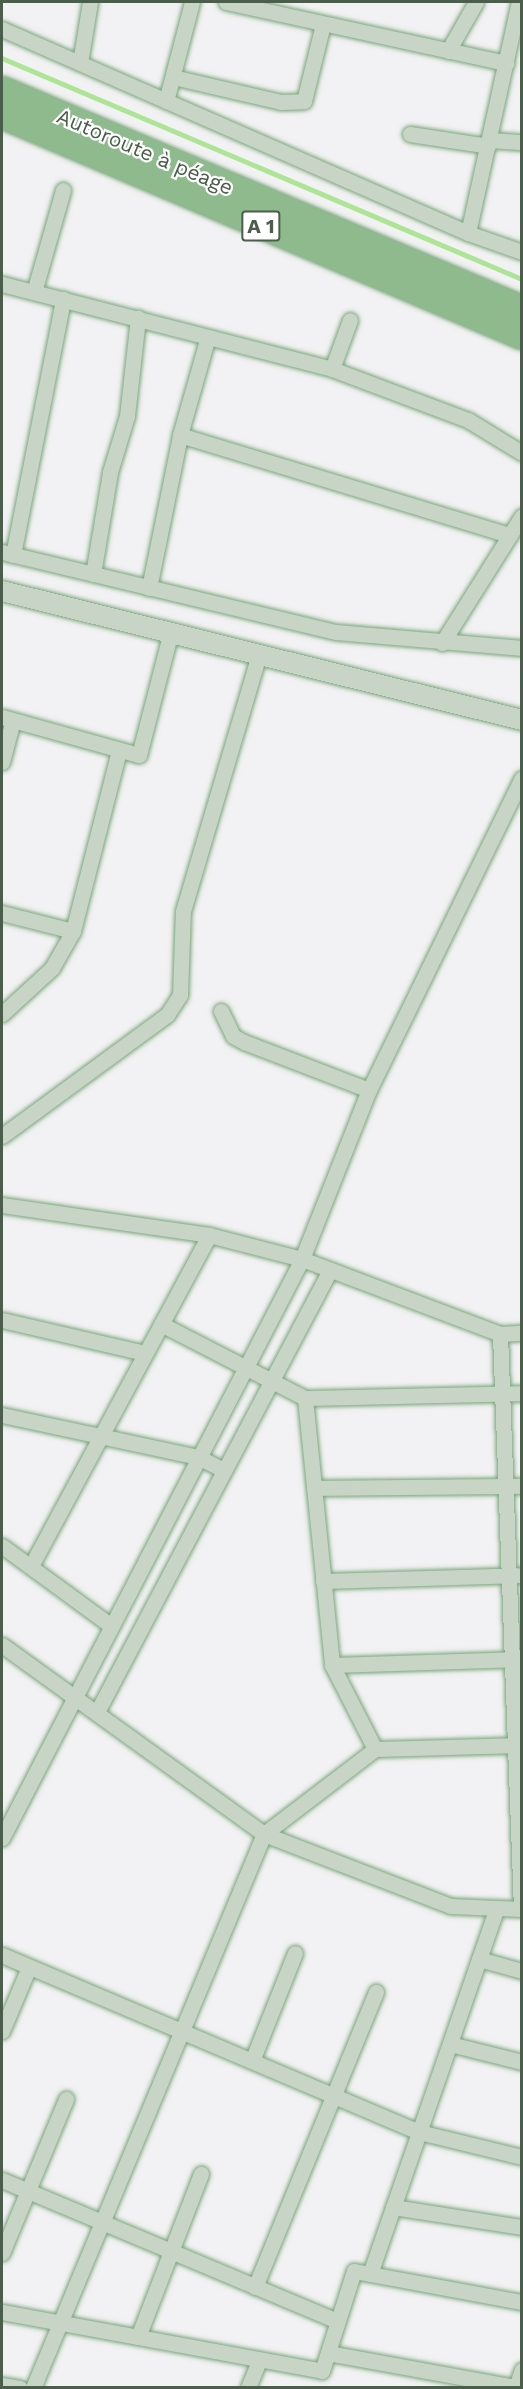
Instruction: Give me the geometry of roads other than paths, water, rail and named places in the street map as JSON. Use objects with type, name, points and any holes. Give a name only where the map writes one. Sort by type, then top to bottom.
[{"type":"highway","name":"Autoroute à péage","points":[[2,91],[522,309]]},
{"type":"highway","name":"A 1","points":[[2,114],[522,335]]},
{"type":"street","points":[[80,63],[90,2]]},
{"type":"street","points":[[166,101],[192,2]]},
{"type":"street","points":[[226,2],[276,8],[323,24],[507,63]]},
{"type":"street","points":[[448,51],[476,2]]},
{"type":"street","points":[[468,233],[519,2]]},
{"type":"street","points":[[173,76],[281,102],[304,101],[323,24]]},
{"type":"street","points":[[2,29],[468,233],[522,252]]},
{"type":"street","points":[[410,134],[489,143],[522,142]]},
{"type":"street","points":[[34,292],[63,190]]},
{"type":"street","points":[[2,284],[332,369],[468,420],[522,453]]},
{"type":"street","points":[[63,299],[7,554],[336,632],[442,643],[522,648]]},
{"type":"street","points":[[93,574],[110,472],[127,416],[138,318]]},
{"type":"street","points":[[332,369],[350,320]]},
{"type":"street","points":[[149,588],[180,435],[208,337]]},
{"type":"street","points":[[180,435],[510,535]]},
{"type":"street","points":[[442,643],[522,516]]},
{"type":"street","points":[[2,591],[171,631],[522,720]]},
{"type":"street","points":[[2,762],[7,718],[139,755],[171,631]]},
{"type":"street","points":[[2,1136],[167,1015],[180,995],[183,911],[260,654]]},
{"type":"street","points":[[2,1014],[52,968],[74,931],[119,750]]},
{"type":"street","points":[[2,1838],[73,1695],[302,1259],[369,1090],[522,778]]},
{"type":"street","points":[[4,917],[74,931]]},
{"type":"street","points":[[221,1011],[233,1036],[244,1042],[369,1090]]},
{"type":"street","points":[[2,1205],[209,1235],[302,1259],[500,1334],[522,1334]]},
{"type":"street","points":[[31,1566],[209,1235]]},
{"type":"street","points":[[97,1712],[330,1270]]},
{"type":"street","points":[[2,1320],[145,1353]]},
{"type":"street","points":[[161,1324],[305,1398],[522,1393]]},
{"type":"street","points":[[2,1645],[264,1834],[451,1905],[521,1909],[515,1576],[506,1486],[500,1334]]},
{"type":"street","points":[[305,1398],[332,1665],[375,1749]]},
{"type":"street","points":[[2,1414],[198,1457],[224,1470]]},
{"type":"street","points":[[314,1488],[522,1486]]},
{"type":"street","points":[[2,1546],[110,1625]]},
{"type":"street","points":[[323,1581],[515,1576]]},
{"type":"street","points":[[332,1665],[517,1660]]},
{"type":"street","points":[[33,2388],[264,1834],[375,1749],[518,1745]]},
{"type":"street","points":[[370,2274],[497,1908]]},
{"type":"street","points":[[252,2061],[295,1953]]},
{"type":"street","points":[[2,1955],[419,2132],[522,2157]]},
{"type":"street","points":[[479,1959],[522,1971]]},
{"type":"street","points":[[2,2031],[29,1966]]},
{"type":"street","points":[[255,2287],[376,1992]]},
{"type":"street","points":[[450,2044],[522,2062]]},
{"type":"street","points":[[2,2253],[66,2098]]},
{"type":"street","points":[[138,2337],[168,2250],[201,2174]]},
{"type":"street","points":[[2,2180],[338,2321]]},
{"type":"street","points":[[393,2207],[522,2227]]},
{"type":"street","points":[[2,2312],[322,2371],[354,2271],[522,2302]]},
{"type":"street","points":[[328,2353],[518,2387],[522,2370]]},
{"type":"street","points":[[248,2388],[260,2359]]},
{"type":"street","points":[[2,2385],[20,2388]]},
{"type":"waterway","points":[[2,58],[522,279]]}]
